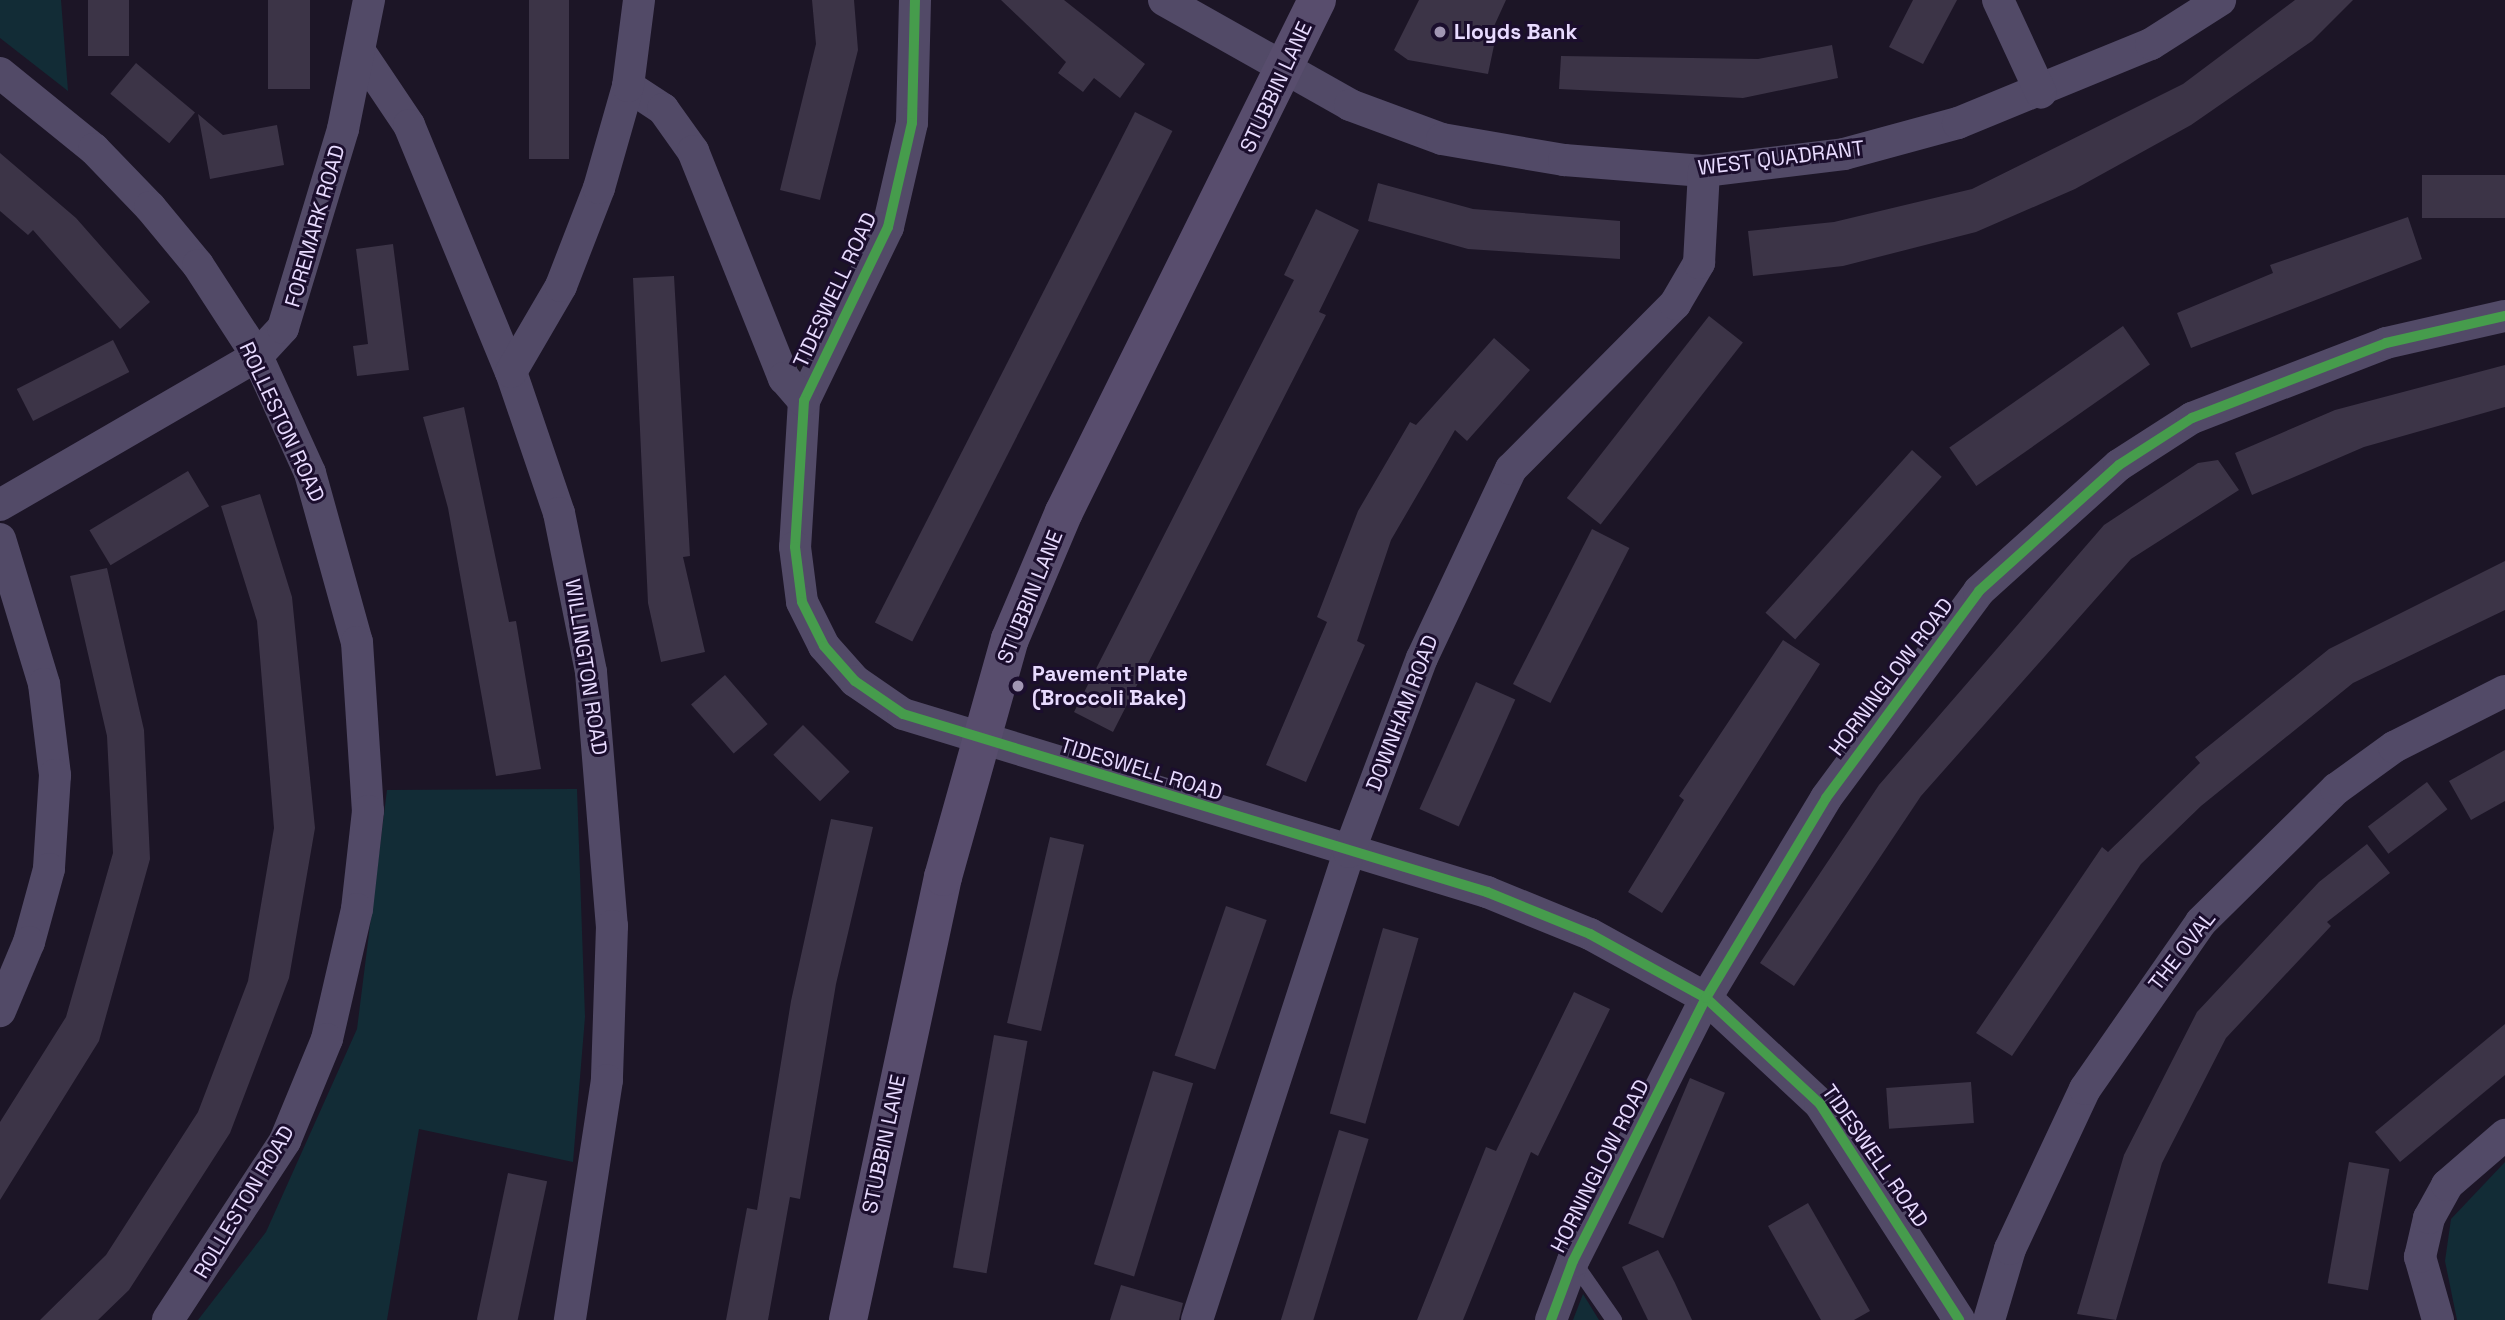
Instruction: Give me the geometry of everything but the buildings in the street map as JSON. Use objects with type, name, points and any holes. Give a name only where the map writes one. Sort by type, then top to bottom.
[{"type":"main road","name":"STUBBIN LANE","points":[[848,1320],[978,741],[1010,639],[1064,512],[1287,69],[1317,0]]},
{"type":"street","name":"FOREMARK ROAD","points":[[0,505],[257,356],[284,328],[300,291],[362,55],[369,0]]},
{"type":"street","points":[[511,372],[561,286],[599,188],[628,86],[639,0]]},
{"type":"street","name":"TIDESWELL ROAD","points":[[915,0],[912,123],[888,227],[804,401],[795,547],[802,602],[824,646],[855,681],[903,714],[978,741],[1487,892],[1590,934],[1706,998],[1820,1104],[1959,1320]]},
{"type":"street","name":"WEST QUADRANT","points":[[1164,0],[1350,105],[1442,139],[1564,160],[1704,171],[1844,154],[2041,93],[2151,44],[2220,0]]},
{"type":"street","points":[[1998,0],[2041,93]]},
{"type":"street","name":"WILLINGTON ROAD","points":[[362,55],[409,125],[511,372],[559,513],[591,672],[604,783],[612,926],[607,1080],[570,1320]]},
{"type":"street","name":"ROLLESTON ROAD","points":[[0,73],[94,149],[150,207],[198,265],[257,356],[310,473],[338,555],[357,642],[368,811],[357,909],[327,1039],[285,1141],[169,1320]]},
{"type":"street","name":"TIDESWELL ROAD","points":[[628,86],[663,109],[693,151],[784,378],[804,401]]},
{"type":"street","name":"DOWNHAM ROAD","points":[[1197,1320],[1349,852],[1422,658],[1511,469],[1675,304],[1699,263],[1704,171]]},
{"type":"street","name":"HORNINGLOW ROAD","points":[[1551,1320],[1573,1261],[1706,998],[1826,798],[1979,591],[2044,527],[2119,465],[2192,418],[2386,343],[2505,316]]},
{"type":"street","points":[[0,538],[44,684],[55,775],[48,869],[29,942],[0,1011]]},
{"type":"street","name":"THE OVAL","points":[[1989,1320],[2010,1249],[2085,1089],[2202,922],[2336,789],[2394,747],[2505,691]]},
{"type":"street","points":[[2438,1320],[2420,1257],[2429,1218],[2447,1185],[2505,1135]]},
{"type":"lane","points":[[1573,1261],[1615,1320]]},
{"type":"shaded area","points":[[0,0],[61,0],[68,91],[0,38]]},
{"type":"shaded area","points":[[577,789],[585,1017],[573,1162],[419,1129],[387,1320],[198,1320],[266,1232],[357,1029],[387,790]]},
{"type":"shaded area","points":[[2505,1162],[2505,1320],[2457,1320],[2445,1261],[2451,1219]]},
{"type":"shaded area","points":[[1583,1294],[1599,1320],[1573,1320]]},
{"type":"cycle path","points":[[915,0],[912,123],[888,227],[804,401],[795,547],[802,602],[824,646],[855,681],[903,714],[1487,892],[1590,934],[1706,998],[1820,1104],[1959,1320]]},
{"type":"cycle path","points":[[1551,1320],[1573,1261],[1706,998],[1826,798],[1979,591],[2119,465],[2192,418],[2386,343],[2505,316]]},
{"type":"place","name":"Lloyds Bank","points":[[1440,32]]},
{"type":"place","name":"Pavement Plate (Broccoli Bake)","points":[[1018,686]]}]
